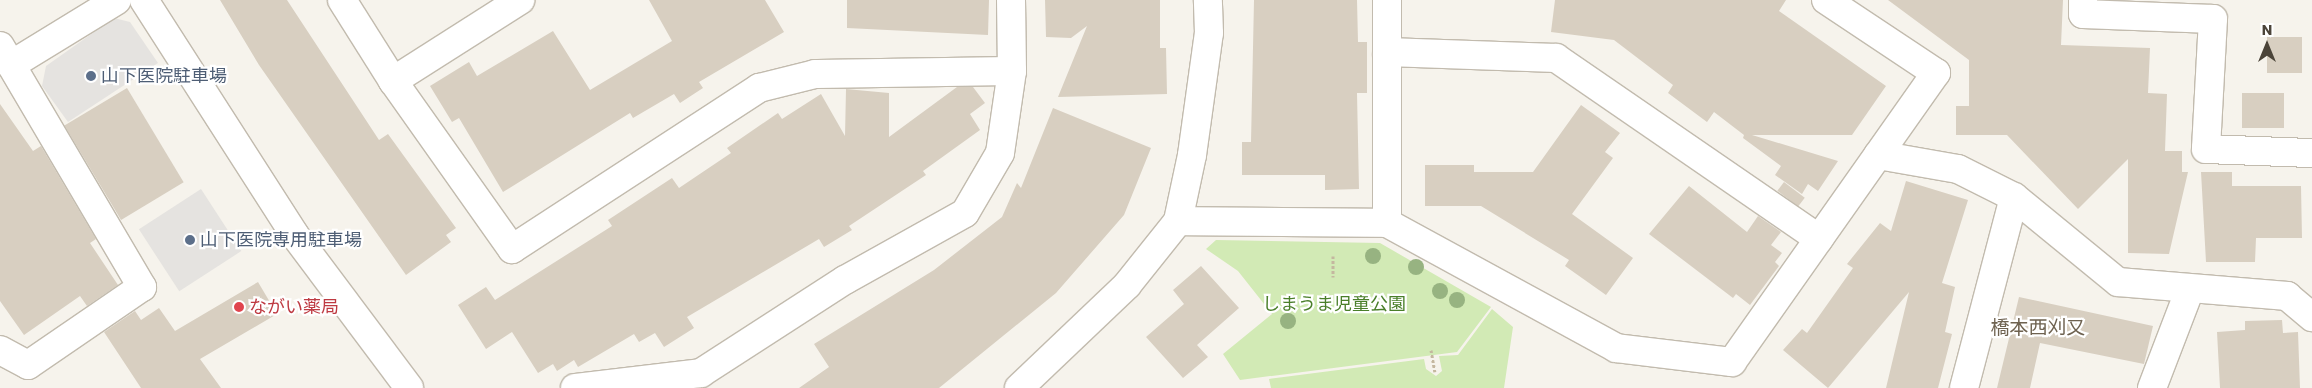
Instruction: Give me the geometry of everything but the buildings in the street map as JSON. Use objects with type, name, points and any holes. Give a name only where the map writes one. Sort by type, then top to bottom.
[{"type":"street","points":[[0,350],[28,365],[142,287],[6,56],[117,0]]},
{"type":"street","points":[[144,0],[294,234],[409,388]]},
{"type":"street","points":[[342,0],[392,82],[512,249],[759,88],[815,74],[1012,71]]},
{"type":"street","points":[[392,82],[520,0]]},
{"type":"street","points":[[575,388],[703,380],[845,280],[965,213],[1000,153],[1012,71],[1012,0]]},
{"type":"street","points":[[1019,388],[1127,285],[1178,221],[1192,155],[1209,33],[1208,0]]},
{"type":"street","points":[[1387,0],[1387,223]]},
{"type":"street","points":[[1178,221],[1387,223],[1616,348],[1732,362],[1936,73],[1826,0]]},
{"type":"street","points":[[2083,0],[2083,14],[2213,19],[2206,149],[2312,153]]},
{"type":"street","points":[[1387,52],[1556,58],[1819,239]]},
{"type":"street","points":[[1878,155],[1958,169],[2014,197],[2118,282],[2287,296],[2312,317]]},
{"type":"street","points":[[1964,388],[2014,197]]},
{"type":"street","points":[[2152,388],[2190,289]]},
{"type":"path","points":[[1431,350],[1435,372]]},
{"type":"green space","name":"しまうま児童公園","points":[[1216,240],[1380,243],[1491,307],[1457,352],[1240,380],[1223,354],[1272,314],[1238,271],[1206,249]]},
{"type":"green space","points":[[1492,309],[1513,327],[1504,388],[1271,388],[1269,379],[1424,359],[1426,369],[1436,376],[1442,371],[1439,356],[1458,355]]},
{"type":"shaded area","name":"山下医院駐車場","points":[[114,18],[130,22],[158,63],[68,122],[42,86],[46,66]]},
{"type":"shaded area","name":"山下医院専用駐車場","points":[[201,189],[241,251],[179,291],[139,229]]},
{"type":"place","name":"山下医院駐車場","points":[[91,76]]},
{"type":"place","name":"山下医院専用駐車場","points":[[190,240]]},
{"type":"place","name":"ながい薬局","points":[[239,307]]},
{"type":"district","name":"橋本西刈又","points":[[2038,328]]}]
